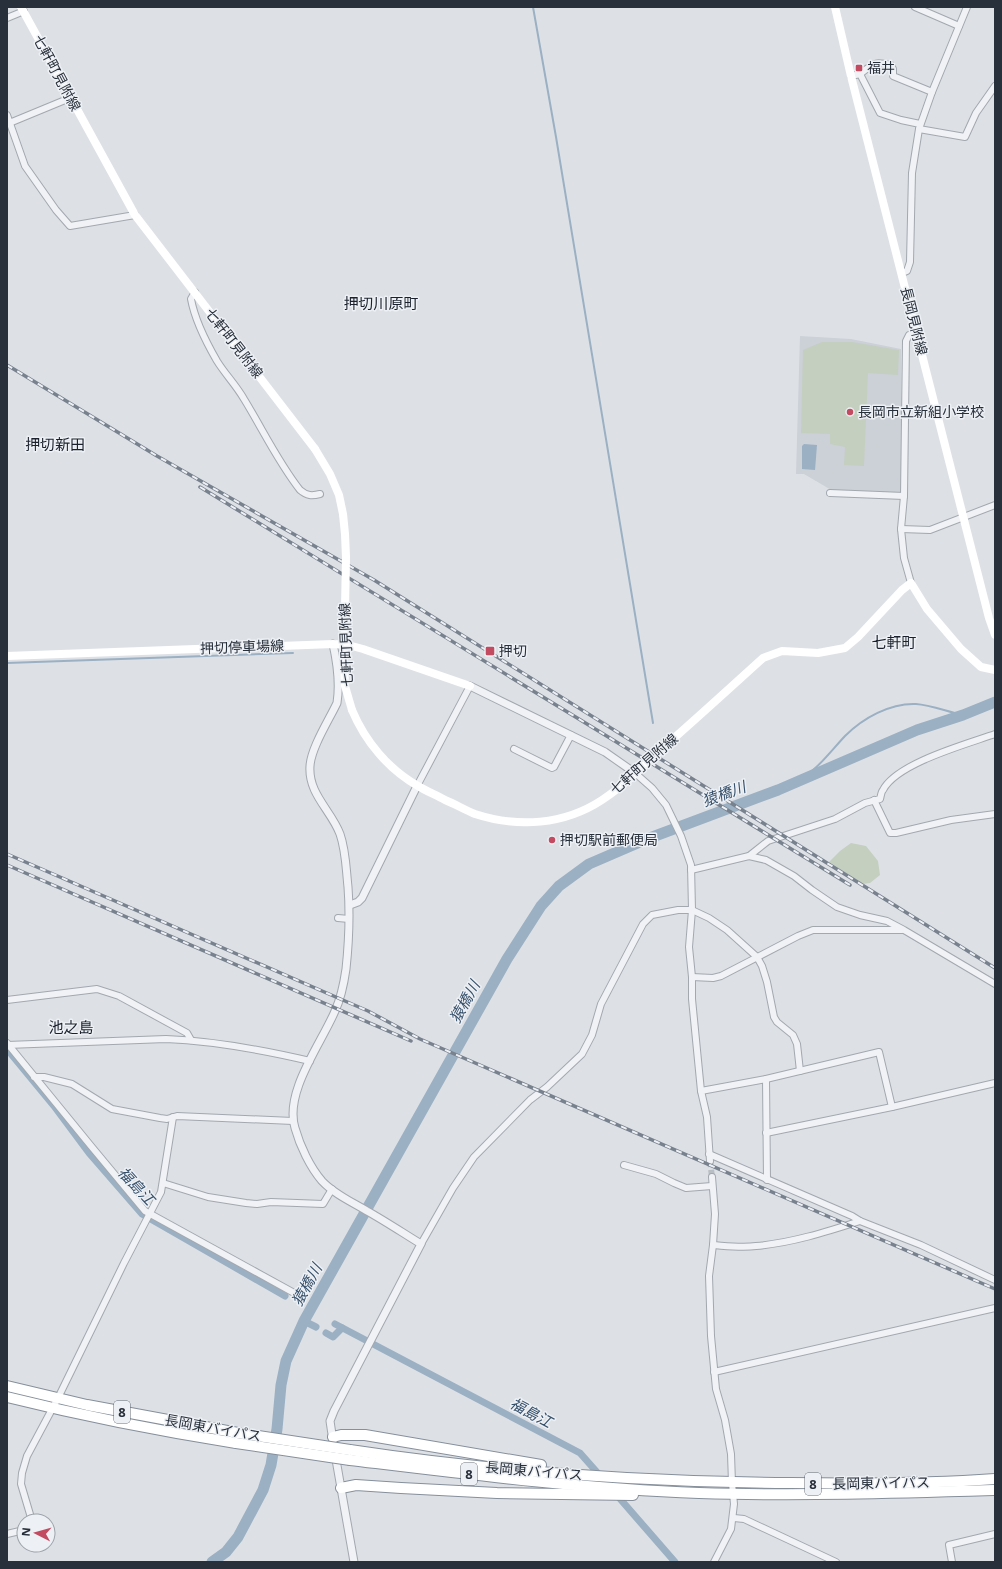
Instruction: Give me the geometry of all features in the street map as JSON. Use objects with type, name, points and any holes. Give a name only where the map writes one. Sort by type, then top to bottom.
[{"type":"highway","name":"長岡東バイパス","points":[[7,1386],[58,1398],[202,1427],[350,1455],[476,1475],[643,1493],[862,1494],[995,1490]]},
{"type":"highway","name":"長岡東バイパス","points":[[7,1397],[51,1408],[157,1430],[236,1444],[350,1455],[407,1458],[694,1482],[908,1484],[995,1479]]},
{"type":"highway","points":[[333,1437],[342,1435],[365,1435],[577,1472]]},
{"type":"highway","points":[[341,1488],[356,1485],[489,1492],[596,1494],[643,1493]]},
{"type":"main road","name":"長岡見附線","points":[[835,7],[851,76],[995,635]]},
{"type":"main road","name":"七軒町見附線","points":[[23,9],[70,98],[135,215],[315,449],[330,474],[339,495],[345,534],[345,686],[352,710],[364,735],[393,769],[417,786],[473,813],[505,821],[528,823],[554,820],[579,812],[603,800],[763,658],[782,651],[818,653],[845,648],[858,637],[902,590],[911,583]]},
{"type":"main road","points":[[911,583],[927,609],[961,649],[981,667],[995,670]]},
{"type":"main road","name":"押切停車場線","points":[[7,656],[333,644],[348,645],[363,649],[470,686]]},
{"type":"street","points":[[915,7],[959,26]]},
{"type":"street","points":[[902,274],[907,271],[910,262],[912,174],[920,126],[932,92],[967,7]]},
{"type":"street","points":[[7,18],[23,9]]},
{"type":"street","points":[[851,76],[860,74],[870,65],[878,62],[891,65],[893,69],[893,76],[932,92]]},
{"type":"street","points":[[860,74],[880,113],[920,126],[965,137],[976,113],[995,86]]},
{"type":"street","points":[[9,124],[70,98]]},
{"type":"street","points":[[7,116],[17,148],[25,166],[56,210],[70,226],[135,215]]},
{"type":"street","points":[[195,292],[191,299],[193,311],[204,337],[217,361],[243,397],[276,457],[300,490],[305,494],[312,496],[320,494]]},
{"type":"street","points":[[911,583],[904,558],[901,529],[904,496],[906,341],[908,335],[917,332]]},
{"type":"street","points":[[830,493],[904,496]]},
{"type":"street","points":[[901,529],[930,530],[995,505]]},
{"type":"street","points":[[333,644],[336,656],[338,688],[337,703],[311,759],[310,777],[319,801],[334,822],[340,834],[347,868],[350,905],[346,970],[340,998],[335,1012],[310,1060],[296,1092],[293,1103],[293,1121],[313,1168],[323,1181],[332,1189],[421,1244]]},
{"type":"street","points":[[350,905],[358,902],[362,898],[417,786],[470,686],[605,752],[635,773],[652,788],[666,804],[688,855],[691,870],[692,910],[690,947],[692,999],[701,1091],[707,1117],[710,1161]]},
{"type":"street","points":[[691,870],[749,856],[768,841],[834,819],[865,803],[880,799],[883,789],[892,778],[902,772],[931,756],[995,734]]},
{"type":"street","points":[[514,749],[552,768],[554,767],[571,735]]},
{"type":"street","points":[[874,800],[890,833],[896,833],[951,820],[995,814]]},
{"type":"street","points":[[749,856],[766,860],[794,876],[838,907],[860,915],[887,921],[995,984]]},
{"type":"street","points":[[354,1562],[330,1421],[334,1411],[421,1244],[453,1188],[474,1157],[530,1100],[547,1087],[582,1054],[592,1035],[602,1004],[642,924],[652,915],[678,910],[692,910],[709,918],[727,930],[757,957],[762,966],[767,982],[774,1017],[777,1022],[793,1035],[795,1040],[800,1071]]},
{"type":"street","points":[[338,918],[349,919]]},
{"type":"street","points":[[692,977],[713,978],[721,976],[798,936],[813,930],[904,930]]},
{"type":"street","points":[[7,1000],[97,989],[107,991],[187,1033],[190,1040]]},
{"type":"street","points":[[8,1044],[166,1039],[190,1040],[282,1054],[310,1060]]},
{"type":"street","points":[[8,1044],[145,1211],[296,1294]]},
{"type":"street","points":[[701,1091],[766,1079],[879,1052],[892,1107]]},
{"type":"street","points":[[34,1076],[72,1084],[112,1109],[160,1118],[167,1119],[177,1116],[293,1121]]},
{"type":"street","points":[[766,1079],[767,1180]]},
{"type":"street","points":[[766,1133],[892,1107],[995,1083]]},
{"type":"street","points":[[30,1513],[21,1484],[22,1473],[27,1456],[51,1408],[58,1398],[124,1263],[158,1199],[164,1183],[172,1117]]},
{"type":"street","points":[[709,1154],[852,1216],[860,1221],[921,1246],[995,1280]]},
{"type":"street","points":[[624,1165],[656,1174],[686,1188],[712,1186]]},
{"type":"street","points":[[712,1177],[715,1214],[708,1292],[716,1389],[725,1420],[731,1454],[732,1483],[734,1493],[734,1518],[731,1529],[714,1562]]},
{"type":"street","points":[[164,1183],[208,1198],[257,1204],[272,1202],[323,1204],[332,1189]]},
{"type":"street","points":[[713,1246],[754,1247],[768,1245],[824,1233],[860,1221]]},
{"type":"street","points":[[714,1372],[995,1308]]},
{"type":"street","points":[[734,1518],[744,1519],[836,1562]]},
{"type":"street","points":[[952,1562],[949,1545],[995,1534]]},
{"type":"shaded area","name":"長岡市立新組小学校","points":[[800,336],[851,339],[901,349],[901,493],[833,491],[804,474],[796,474]]},
{"type":"green space","points":[[822,342],[852,342],[899,350],[898,375],[868,373],[864,466],[844,465],[845,447],[830,444],[830,434],[801,433],[803,350]]},
{"type":"green space","points":[[851,843],[866,846],[878,861],[880,875],[870,883],[863,884],[829,862]]},
{"type":"water","points":[[804,444],[817,445],[815,470],[802,469],[802,446]]},
{"type":"waterway","points":[[533,7],[653,723]]},
{"type":"waterway","points":[[7,663],[293,653]]},
{"type":"waterway","name":"猿橋川","points":[[212,1562],[226,1552],[238,1537],[263,1490],[271,1465],[277,1429],[281,1385],[286,1361],[304,1321],[507,959],[541,906],[559,886],[589,864],[647,839],[778,790],[917,730],[963,715],[995,702]]},
{"type":"waterway","points":[[794,783],[802,779],[816,768],[852,729],[860,723],[887,709],[906,704],[916,704],[963,715]]},
{"type":"waterway","name":"福島江","points":[[7,1049],[54,1106],[89,1153],[142,1214],[285,1296]]},
{"type":"waterway","name":"福島江","points":[[304,1321],[316,1327]]},
{"type":"waterway","name":"福島江","points":[[335,1324],[580,1453],[603,1479]]},
{"type":"waterway","name":"福島江","points":[[326,1333],[333,1337],[342,1328]]},
{"type":"waterway","name":"福島江","points":[[615,1493],[675,1562]]},
{"type":"tunnel","points":[[710,1161],[712,1177]]},
{"type":"railway","points":[[7,365],[157,456],[374,580],[995,968]]},
{"type":"railway","points":[[200,487],[850,885]]},
{"type":"railway","points":[[7,854],[368,1011],[420,1039],[995,1289]]},
{"type":"railway","points":[[7,865],[411,1041]]},
{"type":"place","name":"福井","points":[[859,68]]},
{"type":"place","name":"長岡市立新組小学校","points":[[850,412]]},
{"type":"place","name":"押切","points":[[490,651]]},
{"type":"place","name":"押切駅前郵便局","points":[[552,840]]},
{"type":"district","name":"押切川原町","points":[[381,304]]},
{"type":"district","name":"押切新田","points":[[55,445]]},
{"type":"district","name":"七軒町","points":[[894,643]]},
{"type":"district","name":"池之島","points":[[71,1028]]}]
